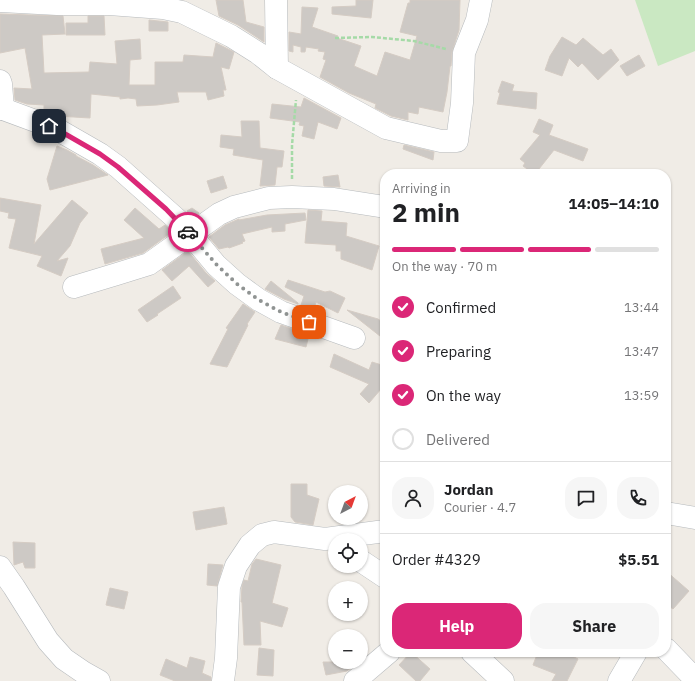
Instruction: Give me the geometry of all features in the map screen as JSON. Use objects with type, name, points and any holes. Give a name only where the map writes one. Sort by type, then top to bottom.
[{"type":"street","points":[[276,0],[277,68]]},
{"type":"street","points":[[0,1],[57,4],[109,4],[163,8],[182,12],[231,36],[258,53],[277,68],[386,128],[441,141],[457,141],[462,103],[464,53],[477,20],[481,0]]},
{"type":"street","points":[[0,81],[2,109],[55,129],[100,154],[118,167],[166,209],[216,264],[237,284],[259,300],[281,312],[354,338]]},
{"type":"street","points":[[74,287],[149,264],[219,214],[234,207],[269,198],[292,197],[334,199],[380,207]]},
{"type":"street","points":[[671,514],[695,518]]},
{"type":"street","points":[[222,681],[226,658],[229,587],[236,566],[250,545],[262,535],[274,532],[328,542]]},
{"type":"street","points":[[368,534],[380,532]]},
{"type":"street","points":[[368,566],[380,574]]},
{"type":"street","points":[[0,567],[14,586],[48,641],[64,659],[99,681]]},
{"type":"street","points":[[671,654],[695,679]]},
{"type":"street","points":[[355,681],[383,657]]},
{"type":"street","points":[[477,657],[503,681]]},
{"type":"street","points":[[619,681],[633,657]]},
{"type":"path","points":[[335,38],[372,37],[414,41],[464,53]]},
{"type":"path","points":[[292,197],[292,145],[298,80]]},
{"type":"green space","points":[[635,0],[695,0],[695,51],[658,66]]},
{"type":"building","points":[[216,0],[243,0],[246,22],[264,27],[264,42],[238,25],[219,16]]},
{"type":"building","points":[[356,0],[373,0],[371,18],[332,14],[332,7],[356,6]]},
{"type":"building","points":[[410,0],[460,0],[459,30],[452,52],[443,112],[419,107],[418,114],[408,112],[408,120],[391,116],[375,108],[376,104],[349,93],[320,77],[326,60],[323,59],[325,52],[318,51],[319,49],[306,47],[305,52],[301,52],[301,47],[293,45],[293,52],[289,51],[289,32],[301,34],[302,7],[318,8],[312,27],[338,36],[337,38],[361,46],[354,66],[377,76],[385,52],[410,60],[417,36],[400,32]]},
{"type":"building","points":[[0,14],[63,16],[65,34],[42,35],[44,73],[89,72],[90,62],[117,64],[115,41],[140,39],[141,59],[130,60],[129,85],[155,85],[155,62],[183,62],[184,55],[213,57],[216,43],[234,52],[229,69],[221,67],[226,90],[223,90],[224,96],[208,100],[206,92],[177,92],[179,102],[137,106],[136,99],[120,99],[120,97],[91,94],[90,118],[57,116],[44,111],[44,105],[27,104],[15,100],[14,88],[32,89],[25,48],[0,53]]},
{"type":"building","points":[[88,16],[104,16],[105,35],[66,35],[66,23],[88,23]]},
{"type":"building","points":[[149,20],[168,22],[168,31],[149,31]]},
{"type":"building","points":[[562,37],[576,45],[583,38],[603,55],[611,49],[619,60],[598,80],[582,63],[578,67],[569,58],[562,76],[545,70],[550,56]]},
{"type":"building","points":[[639,55],[645,66],[627,76],[620,66]]},
{"type":"building","points":[[502,81],[514,85],[512,91],[537,93],[536,109],[497,104],[500,93],[498,92]]},
{"type":"building","points":[[304,98],[341,118],[337,129],[318,122],[314,139],[302,136],[304,126],[299,125],[300,122],[270,118],[272,104],[301,107]]},
{"type":"building","points":[[539,119],[553,125],[549,135],[588,149],[583,161],[554,150],[539,169],[527,169],[523,166],[525,163],[520,159],[540,135],[533,132]]},
{"type":"building","points":[[241,121],[259,121],[260,148],[284,151],[282,167],[277,167],[275,185],[260,186],[263,160],[233,155],[234,149],[220,147],[221,135],[242,137]]},
{"type":"building","points":[[404,145],[434,152],[433,160],[403,149]]},
{"type":"building","points":[[57,146],[76,155],[108,175],[50,190],[47,179]]},
{"type":"building","points":[[338,175],[340,187],[324,186],[323,177]]},
{"type":"building","points":[[223,176],[227,188],[211,193],[207,181]]},
{"type":"building","points":[[0,198],[41,205],[34,244],[72,200],[88,213],[80,223],[70,246],[57,261],[68,258],[61,276],[37,266],[42,256],[9,248],[16,219],[8,218],[9,213],[0,211]]},
{"type":"building","points":[[135,208],[159,229],[165,225],[172,232],[143,253],[105,264],[101,249],[144,238],[124,220]]},
{"type":"building","points":[[192,208],[199,213],[193,217],[187,211]]},
{"type":"building","points":[[308,210],[322,211],[321,221],[347,223],[346,236],[379,246],[372,270],[341,259],[341,251],[336,251],[336,245],[305,243]]},
{"type":"building","points":[[305,213],[306,220],[285,224],[285,231],[272,232],[272,227],[242,234],[245,241],[229,248],[219,249],[209,237],[225,225],[239,219],[267,215]]},
{"type":"building","points":[[188,251],[206,273],[215,281],[208,287],[189,266],[172,281],[162,270]]},
{"type":"building","points":[[288,280],[325,292],[330,291],[345,298],[338,313],[316,302],[314,309],[301,305],[304,296],[285,287]]},
{"type":"building","points":[[271,281],[298,304],[284,299],[265,289]]},
{"type":"building","points":[[173,286],[181,298],[147,322],[138,310]]},
{"type":"building","points":[[243,304],[255,312],[247,324],[248,325],[227,367],[210,364],[228,329],[226,328]]},
{"type":"building","points":[[347,310],[380,320],[380,336]]},
{"type":"building","points":[[281,325],[309,335],[306,347],[275,339]]},
{"type":"building","points":[[334,354],[369,370],[372,362],[380,364],[380,390],[369,403],[360,394],[369,384],[330,367]]},
{"type":"building","points":[[291,484],[307,484],[307,495],[319,499],[313,525],[295,522],[291,517]]},
{"type":"building","points":[[224,507],[227,524],[196,530],[193,512]]},
{"type":"building","points":[[13,542],[35,543],[35,568],[25,568],[23,562],[14,565]]},
{"type":"building","points":[[256,559],[281,565],[272,603],[288,608],[282,627],[260,621],[261,645],[244,645],[241,602],[242,586],[244,580],[248,581],[252,564]]},
{"type":"building","points":[[208,564],[223,565],[217,586],[207,585]]},
{"type":"building","points":[[671,575],[689,591],[673,609],[671,608]]},
{"type":"building","points":[[110,588],[128,592],[124,609],[106,605]]},
{"type":"building","points":[[259,648],[274,650],[273,676],[257,675]]},
{"type":"building","points":[[190,657],[205,661],[202,673],[211,677],[211,681],[175,681],[160,675],[166,659],[187,668]]},
{"type":"building","points":[[406,657],[417,657],[430,669],[420,681],[416,681],[399,665]]},
{"type":"building","points":[[536,657],[574,657],[578,659],[567,681],[552,681],[556,674],[533,665]]},
{"type":"building","points":[[323,662],[328,662],[328,669],[349,669],[347,671],[326,675]]},
{"type":"way so far","points":[[188,232],[216,264],[237,284],[259,300],[281,312],[309,322]]},
{"type":"route","points":[[49,126],[100,154],[118,167],[166,209],[188,232]]}]
